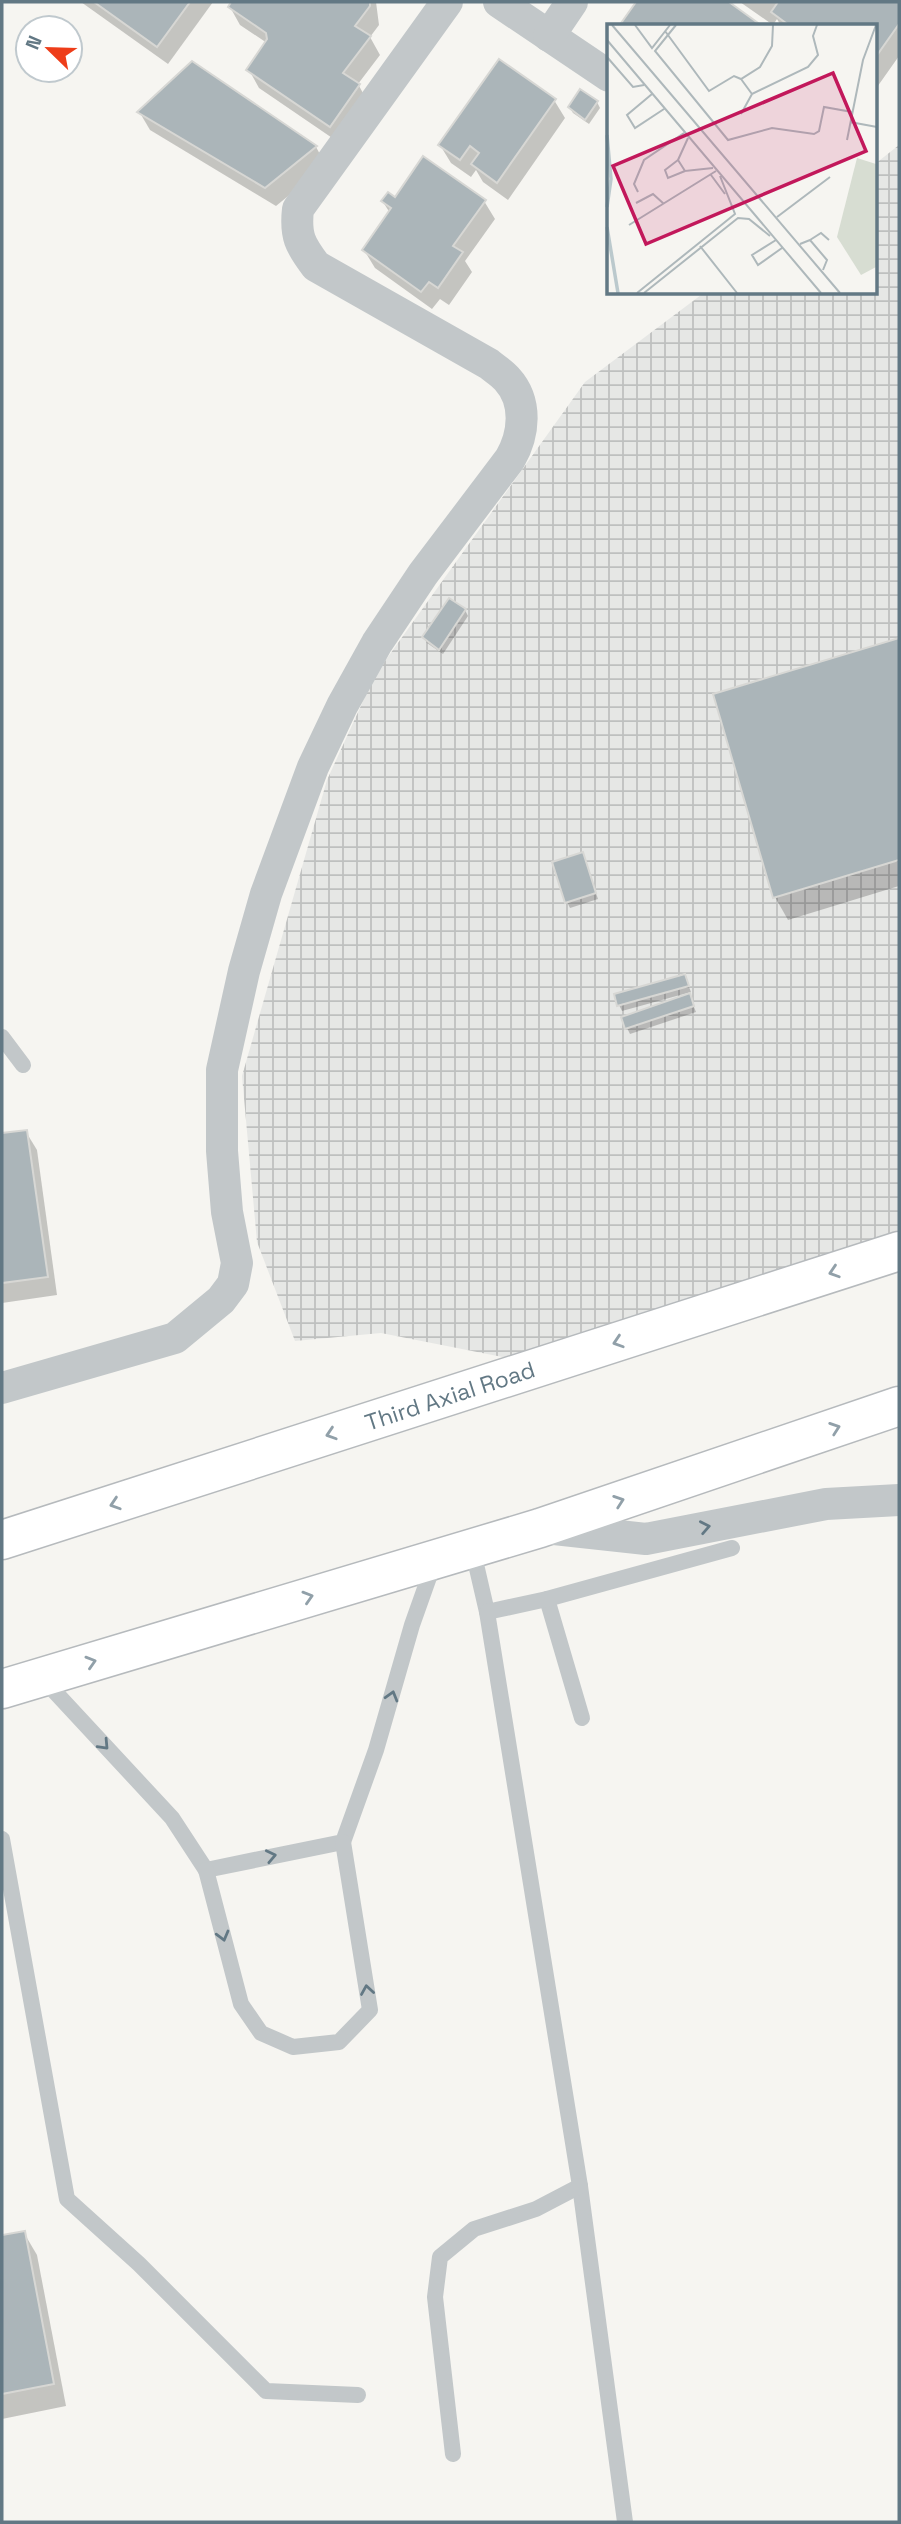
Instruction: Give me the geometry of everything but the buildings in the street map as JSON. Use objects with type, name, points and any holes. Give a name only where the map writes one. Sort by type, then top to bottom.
[{"type":"highway","name":"Third Axial Road","points":[[2,1540],[899,1251]]},
{"type":"highway","points":[[2,1689],[540,1528],[899,1406]]},
{"type":"street","points":[[2,1388],[175,1338],[221,1300],[233,1284],[237,1263],[227,1212],[222,1151],[222,1070],[244,971],[266,894],[313,766],[377,643],[423,574],[510,459],[519,443],[523,422],[519,400],[508,379],[489,364],[316,266],[303,249],[296,229],[298,209],[447,2]]},
{"type":"street","points":[[499,2],[607,75]]},
{"type":"street","points":[[549,36],[572,2]]},
{"type":"street","points":[[540,1528],[646,1539],[826,1504],[899,1500]]},
{"type":"lane","points":[[2,1037],[23,1065]]},
{"type":"lane","points":[[472,1547],[486,1612],[580,2186],[625,2522]]},
{"type":"lane","points":[[486,1612],[547,1599],[732,1548]]},
{"type":"lane","points":[[41,1677],[172,1818],[206,1870],[241,2004],[261,2034],[293,2047],[340,2042],[370,2010],[343,1842],[376,1750],[412,1625],[435,1559]]},
{"type":"lane","points":[[547,1599],[582,1718]]},
{"type":"lane","points":[[2,1839],[67,2199],[139,2264],[266,2391],[358,2395]]},
{"type":"lane","points":[[206,1870],[343,1842]]},
{"type":"lane","points":[[453,2454],[435,2297],[440,2258],[474,2229],[536,2208],[580,2186]]},
{"type":"shaded area","points":[[899,145],[899,1242],[513,1359],[381,1333],[295,1341],[257,1242],[242,1076],[327,780],[375,675],[585,382],[702,294],[876,294],[876,163]]}]
